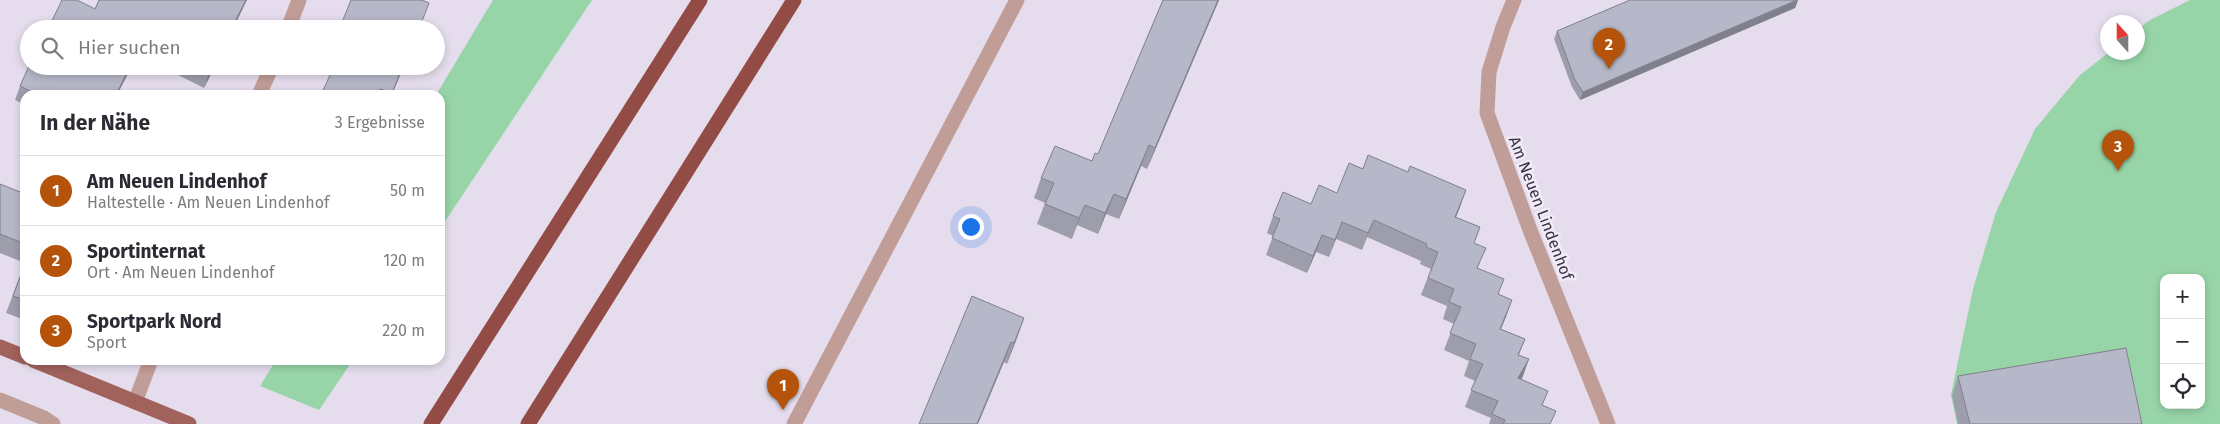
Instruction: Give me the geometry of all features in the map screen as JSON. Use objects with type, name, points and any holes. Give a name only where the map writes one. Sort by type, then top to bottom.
[{"type":"highway","points":[[431,424],[700,0]]},
{"type":"highway","points":[[528,424],[794,0]]},
{"type":"main road","points":[[0,347],[20,355]]},
{"type":"main road","points":[[45,365],[189,424]]},
{"type":"street","points":[[291,20],[299,0]]},
{"type":"street","points":[[794,424],[1017,0]]},
{"type":"street","name":"Am Neuen Lindenhof","points":[[1514,0],[1503,27],[1489,72],[1487,113],[1509,178],[1608,424]]},
{"type":"street","points":[[261,90],[268,75]]},
{"type":"street","points":[[135,402],[149,365]]},
{"type":"street","points":[[0,400],[44,418],[53,424]]},
{"type":"green space","points":[[493,0],[592,0],[445,221],[445,90],[439,90]]},
{"type":"green space","points":[[2190,0],[2220,0],[2220,424],[1957,424],[1951,395],[1973,289],[1996,212],[2035,129],[2080,75],[2100,59],[2145,60],[2145,24]]},
{"type":"green space","points":[[273,365],[350,365],[319,410],[260,386]]},
{"type":"building","points":[[62,0],[77,0],[95,9],[99,0],[246,0],[236,20],[52,20]]},
{"type":"building","points":[[351,0],[422,0],[429,3],[422,20],[343,20]]},
{"type":"building","points":[[1163,0],[1218,0],[1155,148],[1149,145],[1126,199],[1114,194],[1105,213],[1085,205],[1079,218],[1045,204],[1054,183],[1041,178],[1055,146],[1092,161],[1095,153],[1098,154]]},
{"type":"building","points":[[1630,0],[1797,0],[1583,92],[1575,80],[1557,31]]},
{"type":"building","points":[[25,75],[126,75],[118,90],[28,90],[20,86]]},
{"type":"building","points":[[330,75],[399,75],[393,90],[323,90]]},
{"type":"building","points":[[1368,155],[1408,172],[1410,166],[1466,190],[1455,217],[1480,227],[1474,243],[1486,248],[1477,268],[1504,279],[1498,294],[1512,300],[1500,329],[1525,339],[1518,355],[1529,359],[1518,378],[1548,391],[1542,405],[1556,411],[1550,424],[1503,424],[1505,420],[1492,414],[1498,401],[1471,390],[1483,364],[1470,359],[1476,344],[1450,333],[1461,307],[1449,302],[1454,289],[1428,278],[1438,252],[1426,247],[1427,244],[1374,220],[1368,233],[1342,222],[1335,240],[1322,235],[1313,256],[1272,238],[1280,219],[1273,216],[1283,192],[1311,204],[1319,185],[1337,193],[1349,163],[1363,169]]},
{"type":"building","points":[[0,184],[20,192],[20,242],[0,234]]},
{"type":"building","points":[[20,277],[20,298],[13,296]]},
{"type":"building","points":[[972,296],[1024,318],[1014,343],[1011,342],[977,424],[919,424]]},
{"type":"building","points":[[2126,348],[2142,424],[1970,424],[1958,376]]},
{"type":"place","name":"Sportinternat","points":[[1609,69]]},
{"type":"place","name":"Sportpark Nord","points":[[2118,171]]},
{"type":"place","name":"Am Neuen Lindenhof","points":[[783,410]]}]
